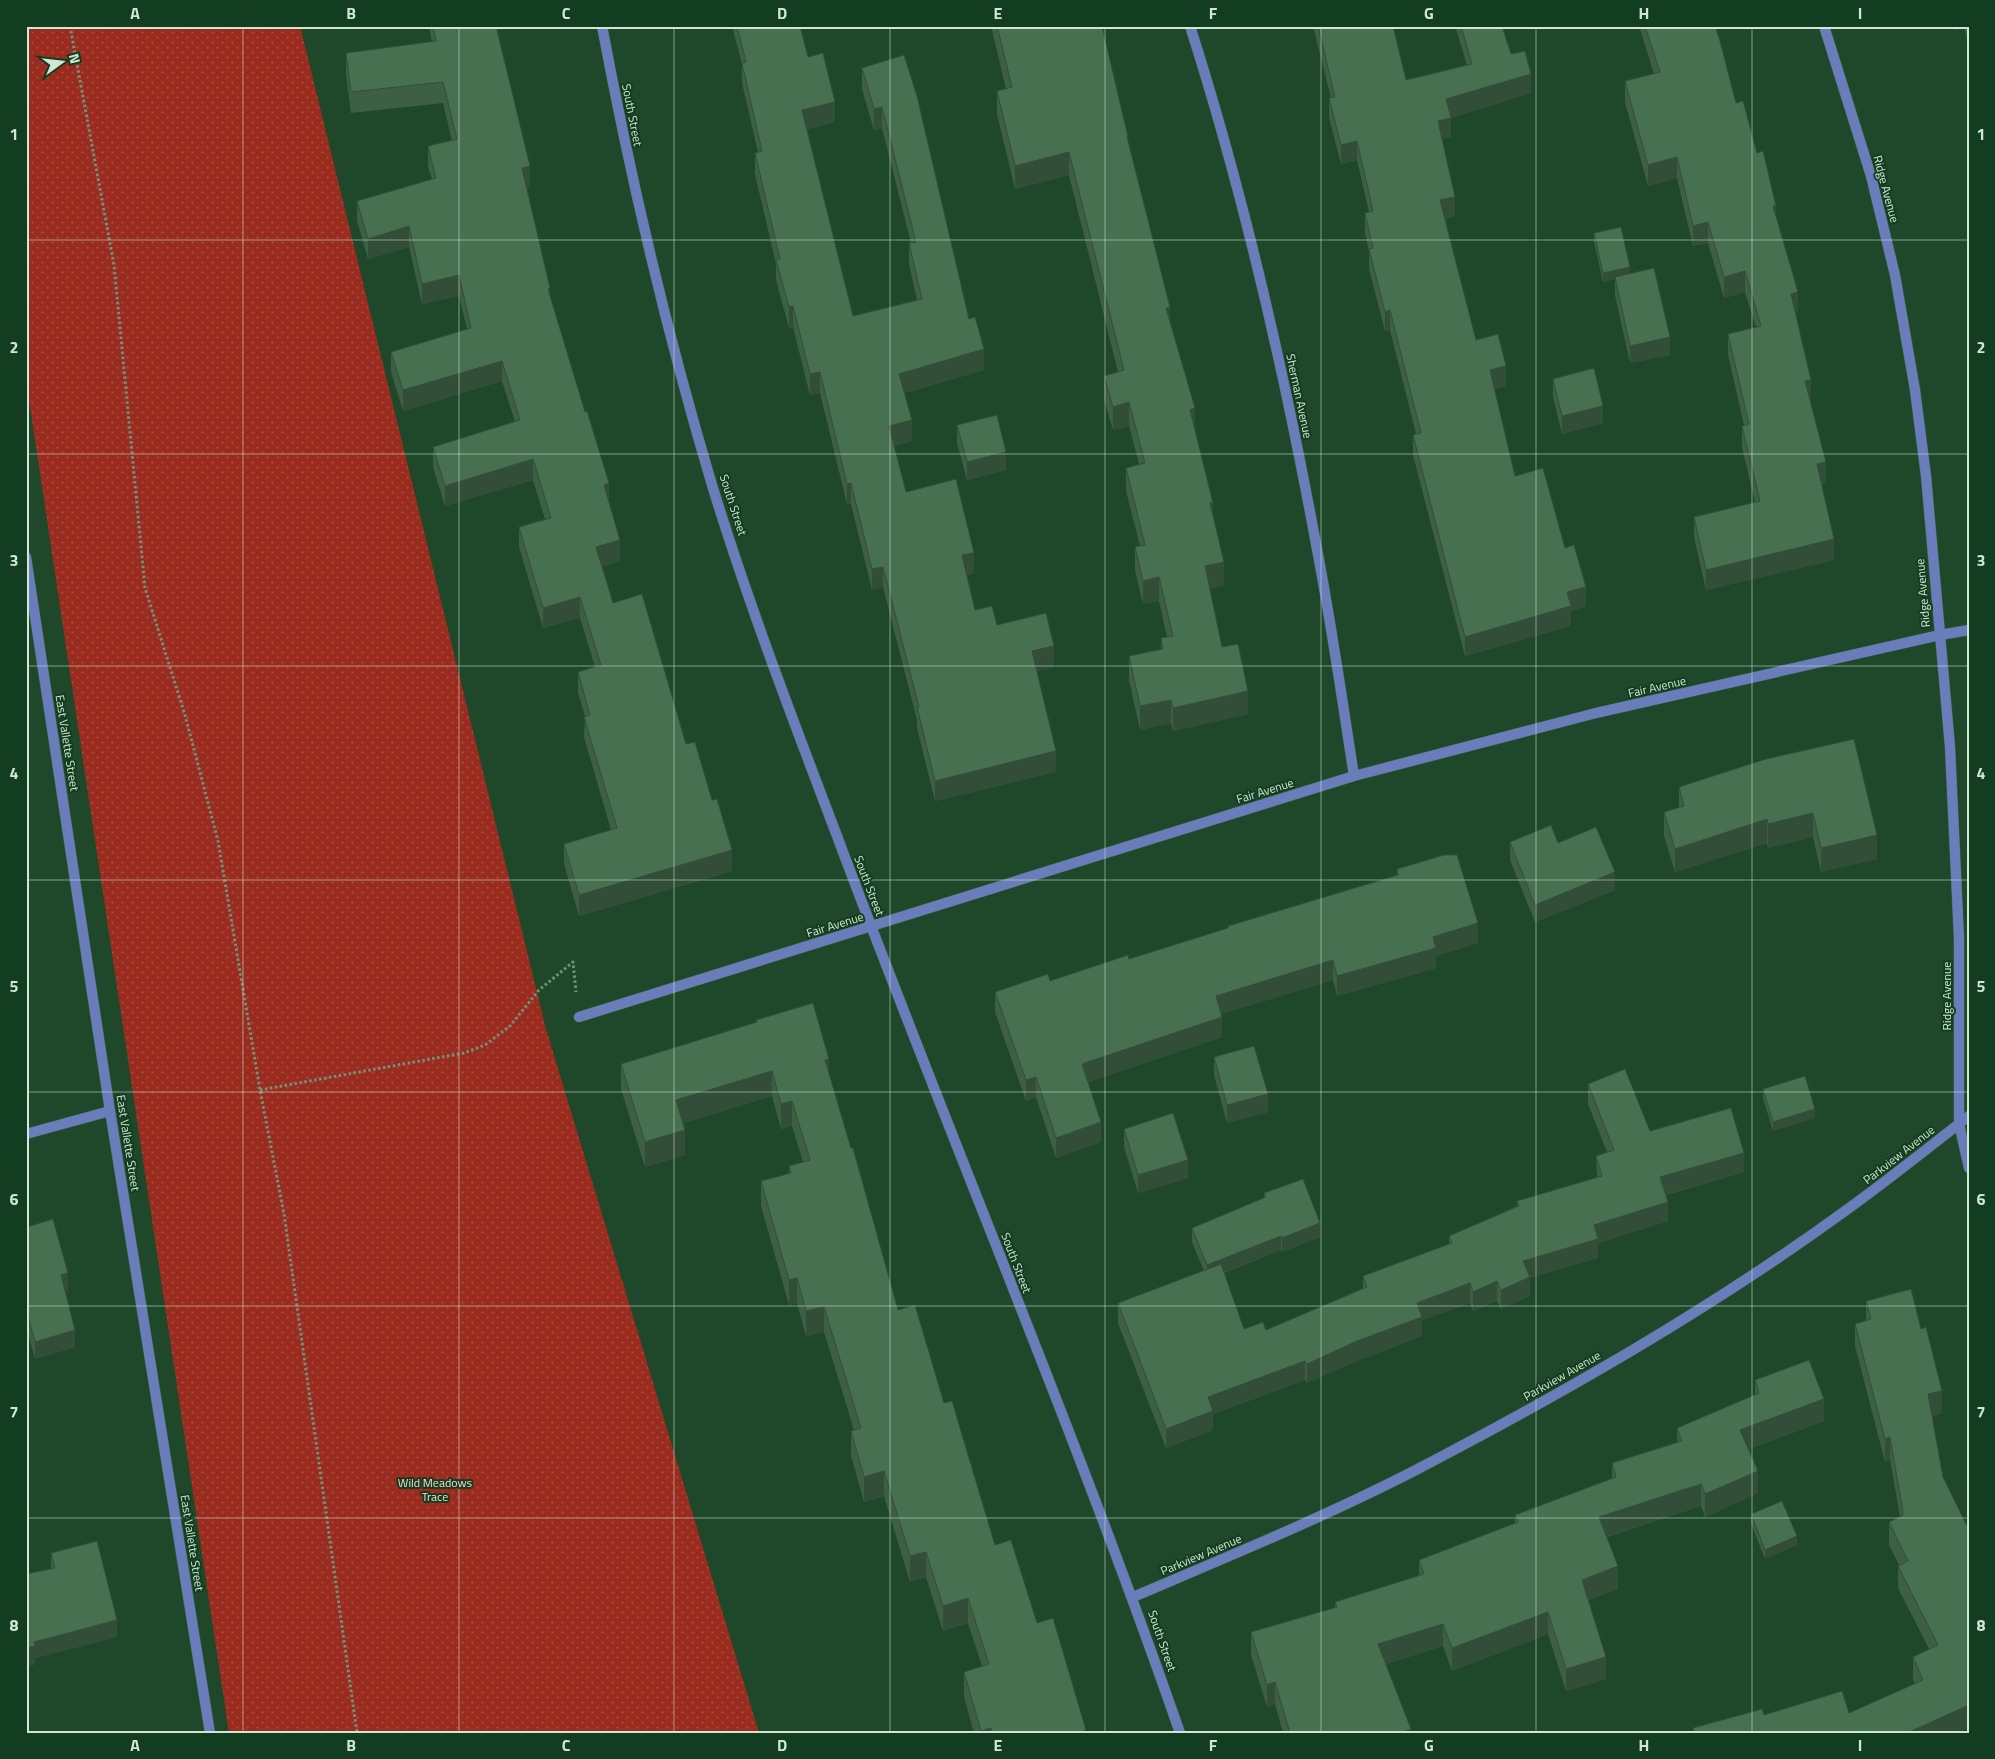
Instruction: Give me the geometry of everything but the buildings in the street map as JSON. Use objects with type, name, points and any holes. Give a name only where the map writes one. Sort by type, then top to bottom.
[{"type":"street","name":"South Street","points":[[602,26],[620,124],[659,293],[713,486],[767,650],[871,927],[1133,1597],[1180,1733]]},
{"type":"street","name":"Sherman Avenue","points":[[1190,26],[1243,214],[1283,379],[1316,545],[1354,776]]},
{"type":"street","name":"Ridge Avenue","points":[[1824,26],[1871,176],[1895,275],[1917,399],[1926,476],[1950,747],[1959,939],[1959,1124],[1969,1168]]},
{"type":"street","name":"East Vallette Street","points":[[26,557],[110,1111],[210,1733]]},
{"type":"street","name":"Fair Avenue","points":[[579,1017],[1354,776],[1596,713],[1969,630]]},
{"type":"street","points":[[26,1134],[110,1111]]},
{"type":"street","name":"Parkview Avenue","points":[[1133,1597],[1257,1544],[1410,1473],[1560,1393],[1705,1306],[1821,1228],[1969,1116]]},
{"type":"path","points":[[70,26],[114,265],[145,588],[185,715],[218,841],[260,1090],[284,1214],[357,1733]]},
{"type":"path","points":[[260,1090],[464,1053],[485,1045],[510,1026],[539,990],[573,962],[579,1017]]},
{"type":"green space","name":"Wild Meadows Trace","points":[[26,26],[300,26],[546,1029],[759,1733],[229,1733],[26,380]]}]
